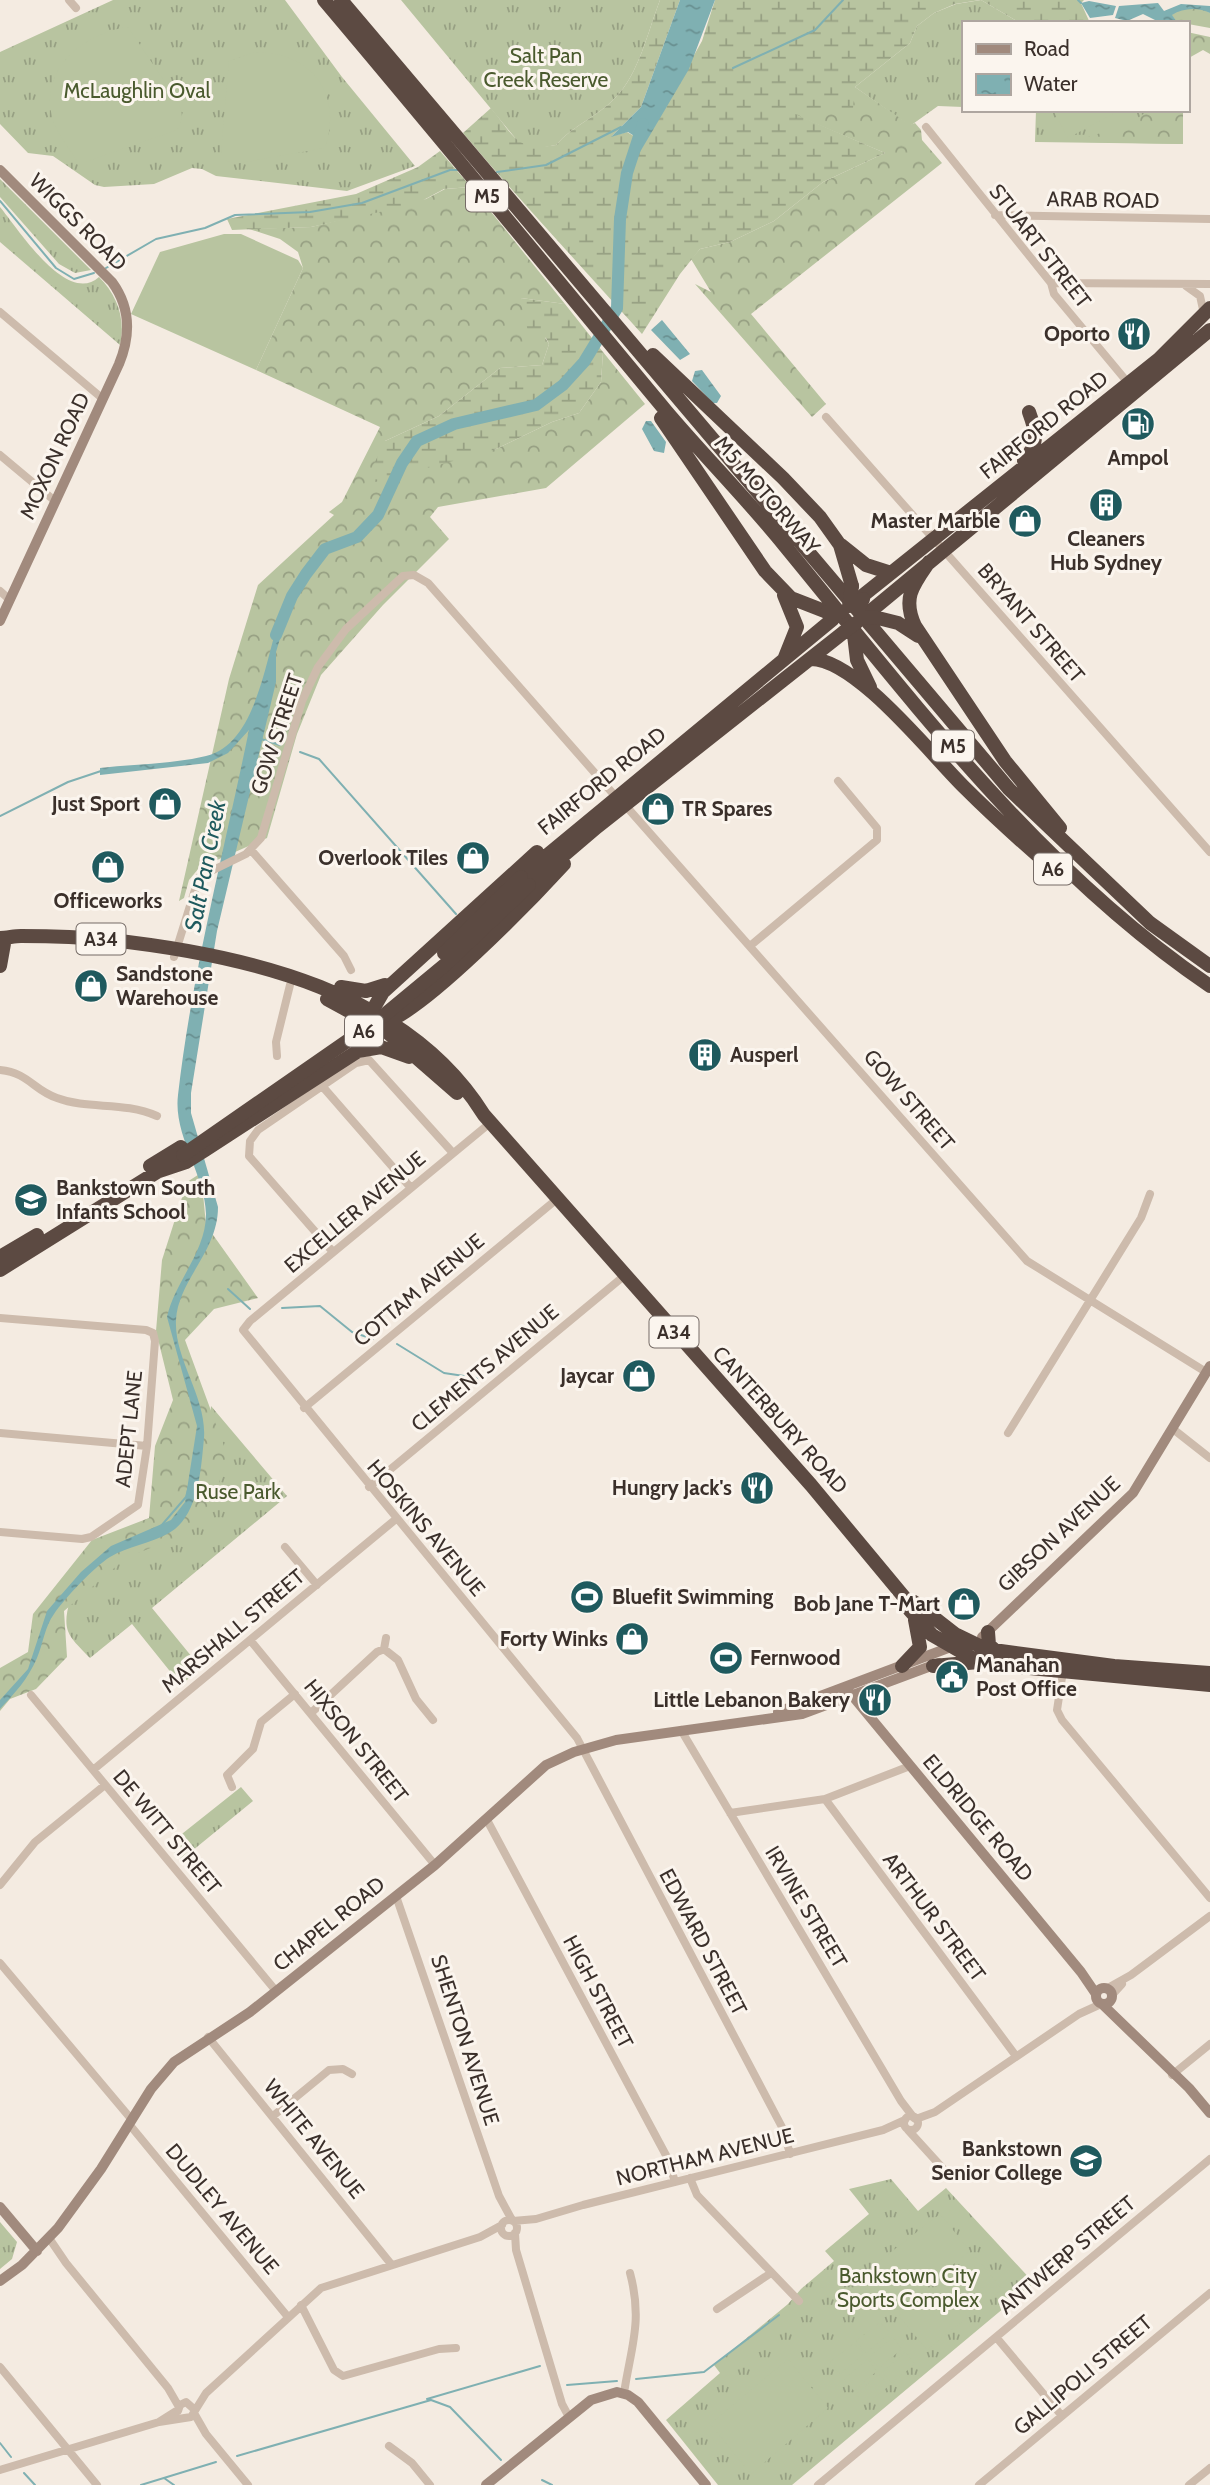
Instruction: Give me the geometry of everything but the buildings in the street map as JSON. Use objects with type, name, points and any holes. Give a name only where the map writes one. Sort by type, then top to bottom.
[{"type":"highway","name":"M5 MOTORWAY","points":[[324,0],[657,366],[1009,789],[1150,923],[1210,966]]},
{"type":"highway","name":"M5 MOTORWAY","points":[[341,0],[542,262],[638,382],[784,544],[998,799],[1062,866],[1148,941],[1210,986]]},
{"type":"highway","name":"FAIRFORD ROAD","points":[[852,613],[929,562],[938,545],[1017,475],[1176,344],[1207,311]]},
{"type":"highway","name":"FAIRFORD ROAD","points":[[852,613],[874,586],[938,545],[1007,491],[1037,474],[1210,330]]},
{"type":"highway","name":"A6","points":[[657,366],[783,478],[820,517],[841,545],[866,565],[891,573]]},
{"type":"highway","name":"M5","points":[[638,382],[750,551],[782,590],[799,603],[852,613]]},
{"type":"highway","points":[[1017,475],[1037,444],[1037,435],[1029,412]]},
{"type":"highway","name":"A6","points":[[841,545],[861,672],[875,695]]},
{"type":"highway","points":[[852,613],[938,545]]},
{"type":"highway","name":"M5","points":[[929,562],[911,589],[908,602],[909,614],[925,643],[1023,786],[1093,861],[1189,951]]},
{"type":"highway","name":"M5","points":[[782,590],[797,627],[784,660]]},
{"type":"highway","name":"A6","points":[[822,640],[852,613]]},
{"type":"highway","points":[[852,613],[904,626],[925,643]]},
{"type":"highway","name":"FAIRFORD ROAD","points":[[525,881],[597,827],[620,801],[784,660],[822,640]]},
{"type":"highway","name":"FAIRFORD ROAD","points":[[0,1270],[183,1155],[382,1007],[525,881],[571,833],[620,801],[810,659],[822,640]]},
{"type":"highway","name":"A6","points":[[810,659],[821,659],[839,668],[875,695],[964,788],[1031,850],[1119,923],[1148,941]]},
{"type":"highway","points":[[390,1021],[431,991],[518,912],[597,827]]},
{"type":"highway","name":"A6","points":[[371,1018],[380,995],[464,920],[515,869],[563,834],[571,833]]},
{"type":"highway","name":"CANTERBURY ROAD","points":[[2,938],[17,936],[97,939],[197,957],[336,992],[371,1018],[487,1119]]},
{"type":"highway","points":[[0,966],[2,938]]},
{"type":"highway","name":"CANTERBURY ROAD","points":[[214,961],[290,985],[371,1018],[390,1021],[412,1038],[461,1084],[487,1119],[624,1276],[834,1511],[932,1635],[962,1646],[998,1652],[1210,1673]]},
{"type":"highway","name":"A6","points":[[307,984],[322,982],[366,991],[401,975]]},
{"type":"highway","points":[[412,1038],[409,1020],[431,991]]},
{"type":"highway","points":[[183,1155],[358,1051],[374,1047],[420,1061]]},
{"type":"highway","name":"FAIRFORD ROAD","points":[[0,1257],[183,1155]]},
{"type":"highway","name":"CANTERBURY ROAD","points":[[904,1597],[984,1661],[1210,1685]]},
{"type":"highway","points":[[902,1667],[920,1647],[921,1638],[914,1615]]},
{"type":"highway","points":[[988,1632],[989,1644],[998,1652]]},
{"type":"highway","points":[[933,1666],[984,1661]]},
{"type":"main road","name":"WIGGS ROAD","points":[[0,170],[101,270],[124,304]]},
{"type":"main road","name":"MOXON ROAD","points":[[0,621],[127,342],[124,304]]},
{"type":"main road","name":"GIBSON AVENUE","points":[[962,1646],[997,1619],[1129,1496],[1208,1369]]},
{"type":"main road","name":"GIBSON AVENUE","points":[[962,1646],[988,1632],[997,1619]]},
{"type":"main road","name":"CHAPEL ROAD","points":[[849,1692],[933,1666],[962,1646]]},
{"type":"main road","name":"CHAPEL ROAD","points":[[0,2281],[49,2238],[96,2176],[168,2068],[208,2037],[276,1992],[435,1865],[487,1820],[536,1772],[582,1749],[713,1725],[738,1725],[790,1717],[902,1667],[962,1646]]},
{"type":"main road","name":"ELDRIDGE ROAD","points":[[849,1692],[1120,2019],[1172,2075],[1189,2088],[1210,2113]]},
{"type":"main road","points":[[0,2207],[37,2251]]},
{"type":"main road","points":[[486,2485],[596,2397],[624,2393],[638,2402],[706,2485]]},
{"type":"street","points":[[69,0],[76,8]]},
{"type":"street","name":"STUART STREET","points":[[926,127],[1051,283],[1054,294],[1129,384]]},
{"type":"street","name":"ARAB ROAD","points":[[995,215],[1210,219]]},
{"type":"street","points":[[1051,283],[1210,284]]},
{"type":"street","points":[[1180,284],[1191,287],[1200,296],[1207,311]]},
{"type":"street","points":[[0,312],[103,399]]},
{"type":"street","name":"BRYANT STREET","points":[[826,417],[1210,852]]},
{"type":"street","points":[[0,455],[55,501]]},
{"type":"street","name":"GOW STREET","points":[[251,850],[264,831],[302,701],[318,667],[346,629],[392,584],[408,575],[419,576],[1027,1260],[1090,1301],[1208,1369]]},
{"type":"street","points":[[0,591],[10,600]]},
{"type":"street","points":[[750,946],[877,840],[877,828],[838,781]]},
{"type":"street","points":[[174,953],[196,884],[209,870],[251,850],[344,956],[351,970]]},
{"type":"street","points":[[276,1056],[276,1042],[290,985]]},
{"type":"street","points":[[333,1252],[251,1159],[250,1141],[258,1129],[360,1061],[372,1061],[453,1153]]},
{"type":"street","points":[[0,1070],[20,1073],[61,1100],[136,1107],[157,1116]]},
{"type":"street","points":[[323,1087],[411,1188]]},
{"type":"street","name":"EXCELLER AVENUE","points":[[243,1330],[250,1321],[453,1153],[487,1119]]},
{"type":"street","points":[[1008,1433],[1140,1218],[1150,1194]]},
{"type":"street","name":"COTTAM AVENUE","points":[[304,1408],[557,1199]]},
{"type":"street","name":"CLEMENTS AVENUE","points":[[369,1487],[624,1276]]},
{"type":"street","name":"ADEPT LANE","points":[[0,1318],[153,1333],[155,1341],[147,1446],[138,1506],[91,1537],[82,1539],[0,1532]]},
{"type":"street","name":"HOSKINS AVENUE","points":[[243,1330],[582,1749]]},
{"type":"street","points":[[1173,1429],[1210,1458]]},
{"type":"street","points":[[0,1433],[147,1446]]},
{"type":"street","name":"MARSHALL STREET","points":[[93,1770],[396,1519]]},
{"type":"street","points":[[285,1547],[317,1585]]},
{"type":"street","points":[[384,1649],[386,1638]]},
{"type":"street","name":"HIXSON STREET","points":[[250,1640],[435,1865]]},
{"type":"street","points":[[311,1713],[377,1651],[384,1649]]},
{"type":"street","points":[[384,1649],[397,1660],[416,1699],[433,1720]]},
{"type":"street","points":[[1063,1671],[1057,1710],[1062,1720],[1210,1898]]},
{"type":"street","points":[[232,1787],[227,1774],[253,1749],[259,1725],[295,1694]]},
{"type":"street","name":"DE WITT STREET","points":[[31,1695],[276,1992]]},
{"type":"street","name":"IRVINE STREET","points":[[681,1730],[901,2101],[922,2144],[948,2174]]},
{"type":"street","name":"EDWARD STREET","points":[[582,1749],[783,2129],[790,2154]]},
{"type":"street","points":[[730,1813],[825,1799],[910,1766]]},
{"type":"street","points":[[0,1885],[35,1842],[105,1785]]},
{"type":"street","name":"ARTHUR STREET","points":[[825,1799],[1016,2056]]},
{"type":"street","name":"HIGH STREET","points":[[487,1820],[668,2160],[675,2182]]},
{"type":"street","name":"SHENTON AVENUE","points":[[396,1896],[499,2196],[569,2417]]},
{"type":"street","name":"NORTHAM AVENUE","points":[[0,2470],[190,2415],[206,2393],[288,2316],[325,2286],[536,2219],[911,2124],[935,2112],[1079,2014],[1210,1916]]},
{"type":"street","name":"DUDLEY AVENUE","points":[[0,1963],[288,2316]]},
{"type":"street","name":"WHITE AVENUE","points":[[208,2037],[391,2264]]},
{"type":"street","points":[[1172,2075],[1210,2044]]},
{"type":"street","points":[[273,2116],[329,2070],[343,2069],[352,2074]]},
{"type":"street","name":"ANTWERP STREET","points":[[818,2485],[1210,2159]]},
{"type":"street","points":[[690,2178],[696,2195],[799,2301]]},
{"type":"street","points":[[49,2238],[66,2263],[248,2485]]},
{"type":"street","points":[[624,2393],[637,2329],[635,2292],[630,2273]]},
{"type":"street","points":[[718,2309],[771,2273]]},
{"type":"street","name":"GALLIPOLI STREET","points":[[979,2485],[1210,2293]]},
{"type":"street","points":[[301,2305],[334,2370],[343,2376],[439,2349],[456,2348]]},
{"type":"street","points":[[996,2337],[1062,2416]]},
{"type":"street","points":[[0,2367],[97,2485]]},
{"type":"street","name":"NORTHAM AVENUE","points":[[159,2422],[206,2393]]},
{"type":"street","points":[[183,2405],[190,2415]]},
{"type":"street","points":[[389,2446],[412,2463],[430,2485]]},
{"type":"street","points":[[1189,2485],[1210,2468]]},
{"type":"green space","name":"McLaughlin Oval","points":[[113,0],[285,0],[342,77],[415,166],[347,191],[216,176],[202,169],[192,168],[154,184],[104,187],[95,185],[53,156],[28,153],[0,124],[0,52]]},
{"type":"green space","name":"Salt Pan Creek Reserve","points":[[401,0],[660,0],[637,65],[615,98],[556,145],[534,149],[521,145]]},
{"type":"green space","points":[[660,0],[680,0],[641,107],[612,136],[627,132],[639,139],[640,151],[702,41],[715,0],[980,0],[955,4],[934,13],[917,26],[910,43],[855,87],[853,108],[788,111],[885,153],[823,182],[774,221],[730,242],[700,249],[680,274],[642,334],[463,133],[491,108],[524,144],[543,147],[556,145],[569,132],[608,105],[623,88],[637,65]]},
{"type":"green space","points":[[981,0],[1017,21],[962,21],[962,107],[938,106],[910,126],[855,87],[910,43],[917,26],[934,13],[956,4]]},
{"type":"green space","points":[[981,0],[1084,0],[1081,3],[1089,21],[1017,21]]},
{"type":"green space","points":[[1181,9],[1203,9],[1210,13],[1210,28],[1189,24],[1189,21],[1176,21],[1171,15]]},
{"type":"green space","points":[[128,27],[177,100],[181,122],[177,130],[85,162],[77,161],[54,123],[50,105],[51,87],[57,72],[79,47],[111,31]]},
{"type":"green space","points":[[1189,32],[1210,37],[1210,54],[1203,50],[1189,58]]},
{"type":"green space","points":[[255,52],[293,59],[307,68],[318,80],[326,94],[330,110],[325,148],[235,164],[225,160],[221,152],[229,61]]},
{"type":"green space","points":[[855,87],[910,125],[915,123],[921,130],[922,140],[942,163],[751,314],[826,404],[812,417],[695,284],[711,292],[691,259],[700,249],[730,242],[774,221],[823,182],[885,153],[786,111]]},
{"type":"green space","points":[[1036,112],[1183,112],[1183,144],[1035,142]]},
{"type":"green space","points":[[1054,112],[1116,112],[1068,138]]},
{"type":"green space","points":[[1146,112],[1183,112],[1183,144],[1082,142],[1085,138],[1129,124]]},
{"type":"green space","points":[[440,151],[471,187],[444,189],[416,204],[311,227],[232,230],[227,219],[356,194],[418,167]]},
{"type":"green space","points":[[0,179],[91,270],[75,273],[59,264],[0,197]]},
{"type":"green space","points":[[471,187],[565,304],[521,298],[549,344],[542,365],[500,368],[439,416],[385,441],[494,450],[552,422],[579,413],[601,382],[603,352],[645,404],[546,488],[438,507],[430,517],[449,539],[383,605],[321,675],[297,734],[267,838],[199,868],[189,880],[184,898],[179,901],[229,679],[258,585],[334,515],[329,512],[342,502],[380,427],[256,370],[303,268],[298,252],[280,239],[249,229],[311,227],[426,199],[445,189]]},
{"type":"green space","points":[[0,207],[31,247],[59,274],[73,282],[86,283],[99,277],[119,308],[122,326],[120,345],[0,242]]},
{"type":"green space","points":[[224,234],[241,234],[298,260],[303,268],[256,370],[131,314],[160,252]]},
{"type":"green space","points":[[521,298],[565,304],[603,352],[601,382],[579,413],[552,422],[494,450],[364,485],[385,441],[439,416],[500,368],[542,365],[549,344],[546,338],[528,332]]},
{"type":"green space","points":[[201,1173],[206,1225],[258,1298],[214,1309],[185,1340],[228,1457],[213,1499],[187,1533],[126,1558],[64,1611],[67,1657],[36,1689],[10,1699],[0,1711],[0,1668],[28,1652],[33,1614],[92,1540],[149,1518],[155,1446],[173,1400],[156,1331],[162,1260],[187,1182]]},
{"type":"green space","name":"Ruse Park","points":[[211,1406],[287,1496],[152,1608],[201,1668],[181,1685],[132,1624],[90,1658],[72,1638],[66,1619],[70,1600],[206,1473]]},
{"type":"green space","points":[[241,1787],[253,1801],[181,1860],[168,1845]]},
{"type":"green space","name":"Bankstown City Sports Complex","points":[[891,2179],[918,2211],[946,2188],[1034,2283],[792,2485],[718,2485],[666,2420],[720,2373],[714,2365],[788,2304],[834,2261],[825,2251],[869,2214],[849,2189]]},
{"type":"green space","points":[[940,2214],[970,2251],[895,2311],[864,2273]]},
{"type":"green space","points":[[0,2222],[17,2242],[12,2259],[0,2269]]},
{"type":"green space","points":[[975,2256],[1002,2289],[927,2350],[899,2316]]},
{"type":"green space","points":[[880,2322],[890,2333],[866,2353],[856,2341]]},
{"type":"green space","points":[[893,2337],[902,2349],[879,2368],[869,2357]]},
{"type":"green space","points":[[854,2343],[864,2354],[840,2374],[830,2362]]},
{"type":"green space","points":[[906,2352],[915,2364],[892,2383],[882,2372]]},
{"type":"green space","points":[[788,2359],[828,2408],[751,2474],[710,2424]]},
{"type":"green space","points":[[868,2359],[877,2371],[854,2391],[844,2379]]},
{"type":"green space","points":[[879,2374],[889,2386],[865,2405],[856,2394]]},
{"type":"water","points":[[680,0],[715,0],[689,69],[640,152],[639,139],[628,132],[611,137],[641,107]]},
{"type":"water","points":[[1089,1],[1116,6],[1113,15],[1090,18],[1081,3]]},
{"type":"water","points":[[1158,3],[1164,11],[1181,4],[1210,6],[1210,13],[1191,9],[1172,15],[1176,21],[1157,21],[1143,14],[1127,21],[1115,18],[1119,6]]},
{"type":"water","points":[[662,320],[690,354],[680,360],[651,330]]},
{"type":"water","points":[[702,370],[721,396],[717,403],[713,403],[692,381],[695,371]]},
{"type":"water","points":[[646,421],[651,421],[666,442],[664,453],[654,451],[642,429]]},
{"type":"water","points":[[279,620],[285,622],[276,652],[276,682],[217,931],[191,1093],[191,1113],[218,1207],[212,1238],[183,1292],[176,1320],[180,1350],[204,1423],[197,1490],[187,1515],[179,1525],[162,1537],[110,1557],[72,1592],[51,1619],[30,1673],[0,1709],[0,1700],[28,1669],[47,1611],[81,1572],[111,1546],[171,1520],[185,1502],[197,1426],[167,1317],[176,1291],[201,1241],[206,1214],[200,1184],[180,1125],[178,1095],[191,1003],[249,730],[228,753],[208,763],[100,775],[100,768],[193,759],[223,748],[237,735],[256,699]]},
{"type":"waterway","points":[[733,68],[815,30],[843,0]]},
{"type":"waterway","points":[[1078,0],[1081,3]]},
{"type":"waterway","name":"Salt Pan Creek","points":[[276,635],[292,596],[325,549],[357,537],[378,515],[402,463],[417,441],[454,424],[536,405],[563,385],[584,362],[617,308],[620,219],[627,173],[643,124]]},
{"type":"waterway","points":[[497,172],[546,165],[621,127]]},
{"type":"waterway","points":[[106,268],[156,239],[205,228],[235,215],[310,212],[362,203],[450,170],[460,170]]},
{"type":"waterway","points":[[0,201],[56,268],[74,279],[94,273]]},
{"type":"waterway","points":[[261,739],[280,745]]},
{"type":"waterway","points":[[300,752],[319,759],[456,914]]},
{"type":"waterway","points":[[0,816],[68,782],[101,771]]},
{"type":"waterway","points":[[228,1289],[250,1309]]},
{"type":"waterway","points":[[282,1308],[320,1306],[352,1332],[373,1339]]},
{"type":"waterway","points":[[397,1344],[444,1373],[484,1379]]},
{"type":"waterway","name":"Salt Pan Creek","points":[[161,1526],[186,1497],[190,1482]]},
{"type":"waterway","points":[[636,2379],[704,2372],[779,2315]]},
{"type":"waterway","points":[[427,2399],[540,2366]]},
{"type":"waterway","points":[[567,2385],[617,2381]]},
{"type":"waterway","points":[[237,2456],[431,2400],[450,2407],[501,2460]]},
{"type":"waterway","points":[[0,2443],[11,2457]]},
{"type":"waterway","points":[[141,2485],[216,2462]]},
{"type":"waterway","points":[[24,2473],[35,2485]]},
{"type":"waterway","points":[[164,2478],[174,2485]]},
{"type":"waterway","points":[[542,2480],[552,2485]]},
{"type":"place","name":"Oporto","points":[[1134,334]]},
{"type":"place","name":"Ampol","points":[[1138,424]]},
{"type":"place","name":"Cleaners Hub Sydney","points":[[1106,505]]},
{"type":"place","name":"Master Marble","points":[[1025,521]]},
{"type":"place","name":"Just Sport","points":[[165,804]]},
{"type":"place","name":"TR Spares","points":[[658,809]]},
{"type":"place","name":"Overlook Tiles","points":[[473,858]]},
{"type":"place","name":"Officeworks","points":[[108,867]]},
{"type":"place","name":"Sandstone Warehouse","points":[[91,986]]},
{"type":"place","name":"Ausperl","points":[[705,1055]]},
{"type":"place","name":"Bankstown South Infants School","points":[[31,1200]]},
{"type":"place","name":"Jaycar","points":[[639,1376]]},
{"type":"place","name":"Hungry Jack's","points":[[757,1488]]},
{"type":"place","name":"Bluefit Swimming","points":[[587,1597]]},
{"type":"place","name":"Bob Jane T-Mart","points":[[964,1604]]},
{"type":"place","name":"Forty Winks","points":[[632,1639]]},
{"type":"place","name":"Fernwood","points":[[726,1658]]},
{"type":"place","name":"Manahan Post Office","points":[[952,1677]]},
{"type":"place","name":"Little Lebanon Bakery","points":[[875,1700]]},
{"type":"place","name":"Bankstown Senior College","points":[[1086,2161]]}]
